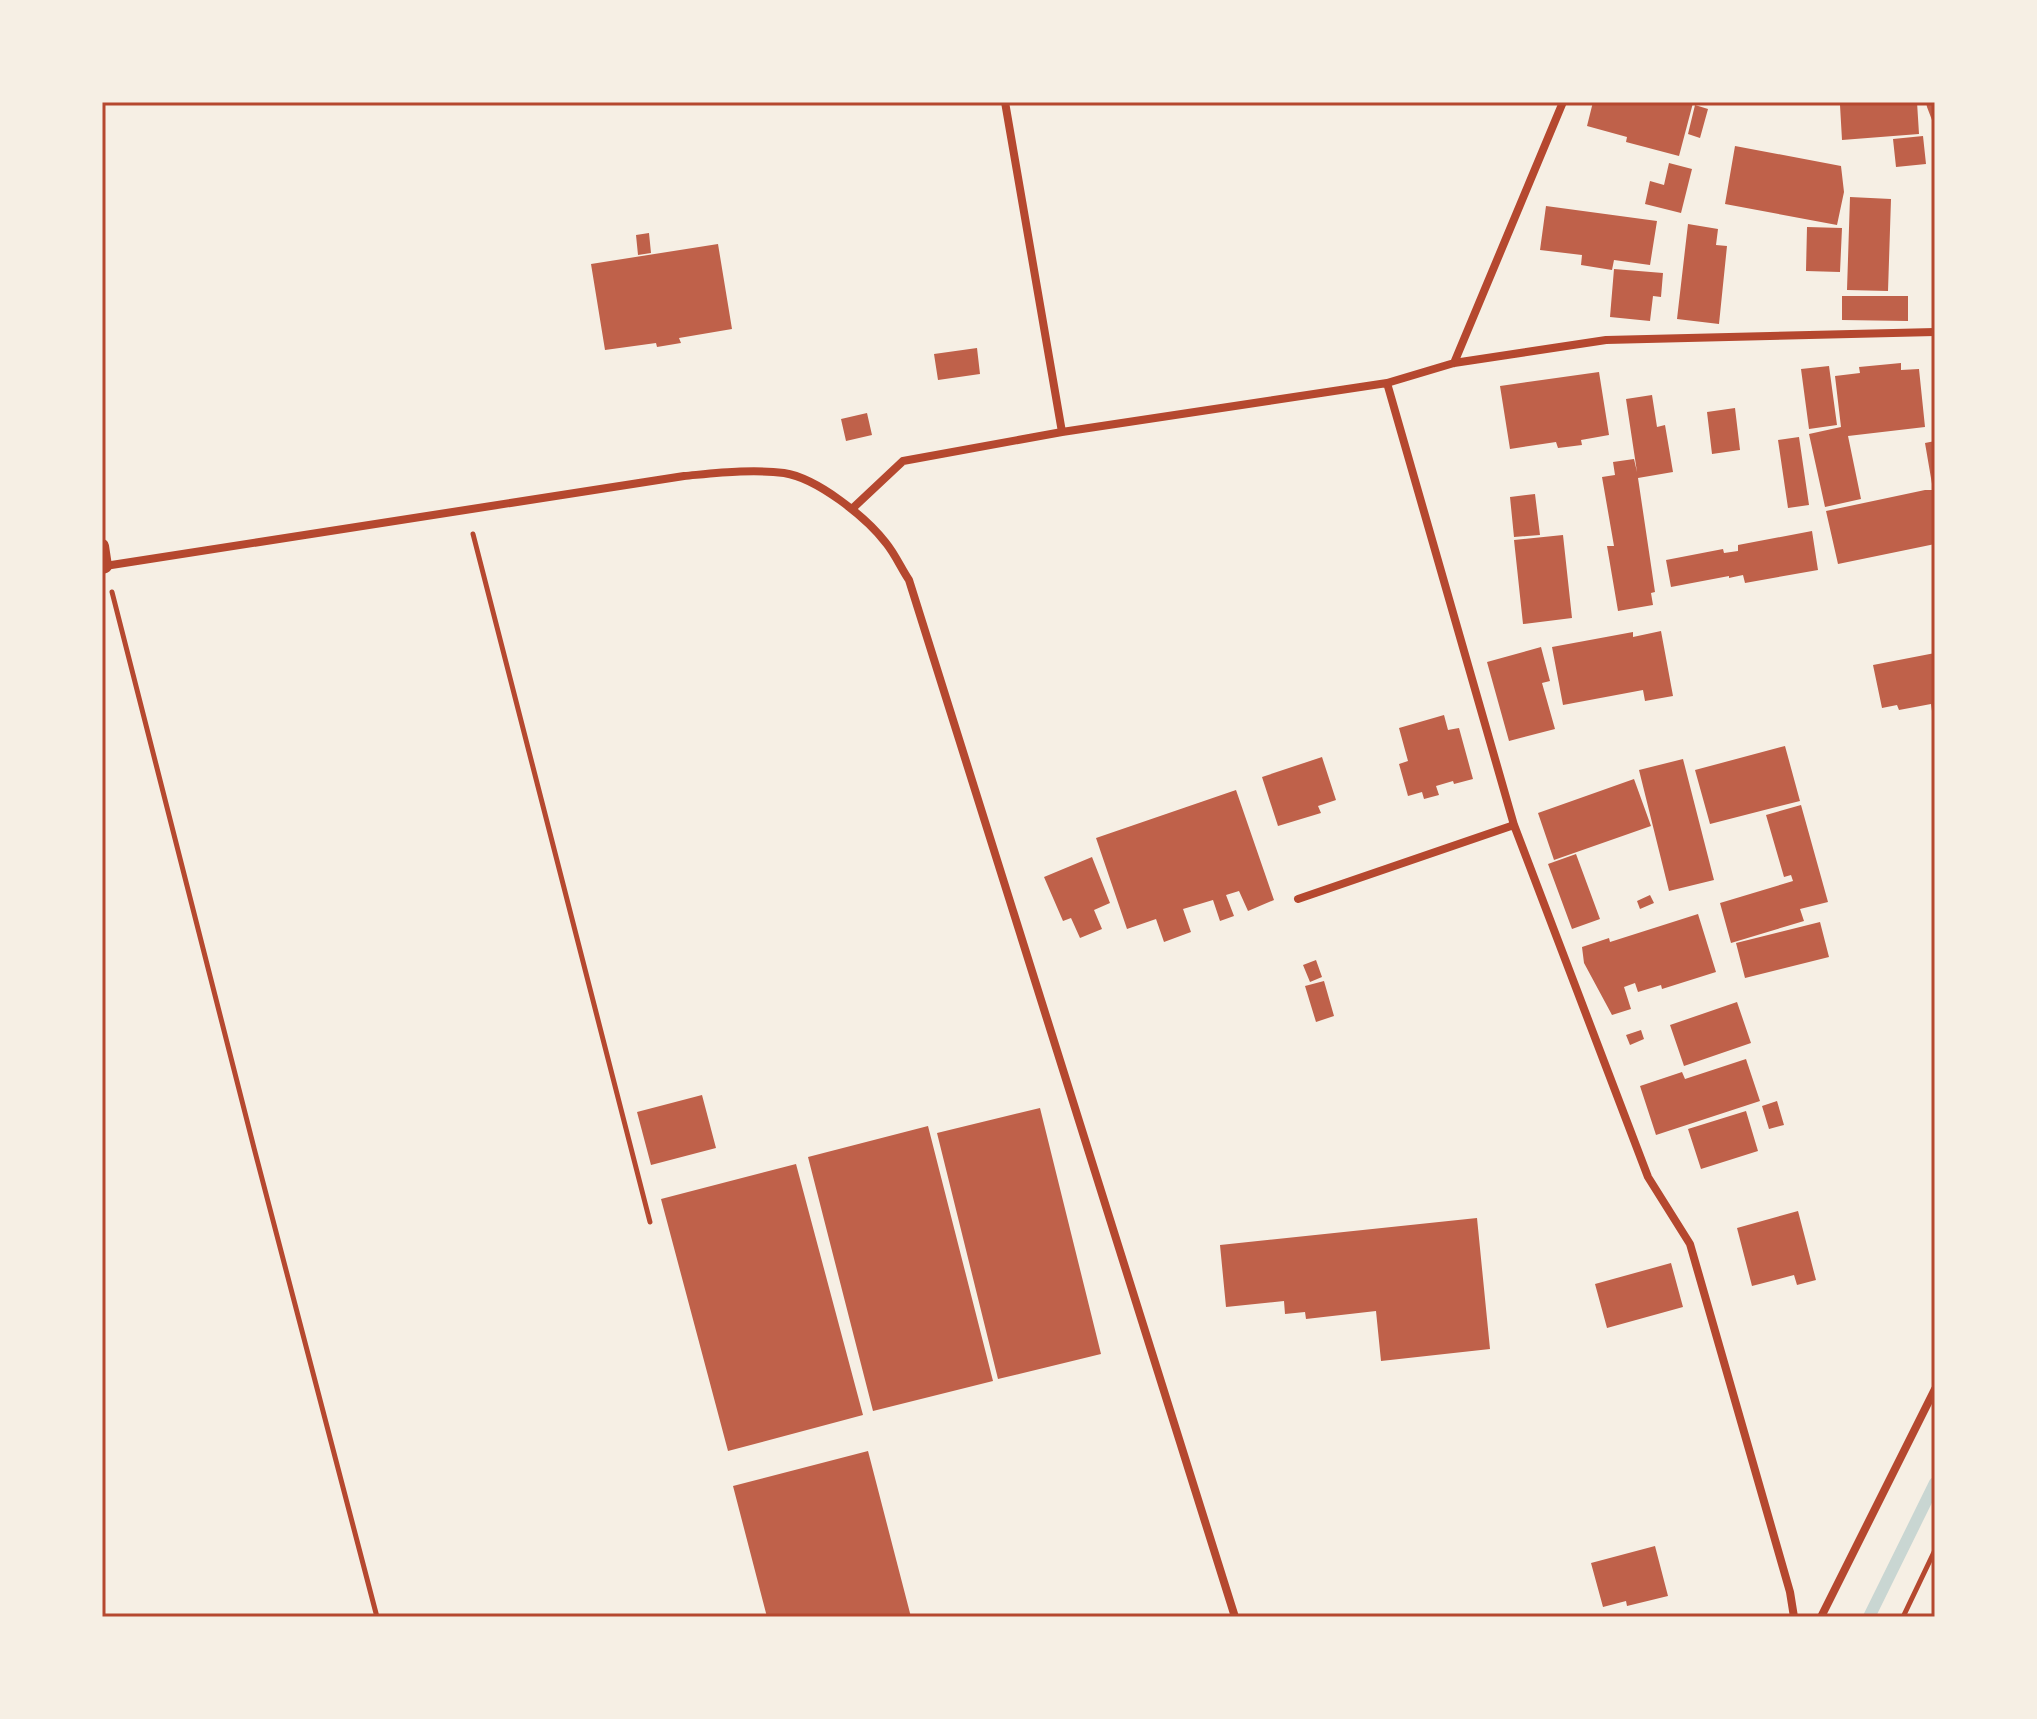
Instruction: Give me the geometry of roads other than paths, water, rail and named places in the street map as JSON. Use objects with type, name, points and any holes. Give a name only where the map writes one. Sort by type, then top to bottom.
[{"type":"street","points":[[1005,102],[1062,432]]},
{"type":"street","points":[[1454,363],[1563,102]]},
{"type":"street","points":[[853,508],[903,461],[1062,432],[1387,383],[1454,363],[1606,340],[1935,332]]},
{"type":"street","points":[[1387,383],[1514,825],[1648,1177],[1690,1244],[1790,1592],[1794,1617]]},
{"type":"street","points":[[102,546],[104,567],[684,476],[748,470],[788,474],[821,488],[853,508],[886,543],[909,580],[1235,1617]]},
{"type":"street","points":[[1298,899],[1514,825]]},
{"type":"street","points":[[1821,1617],[1935,1389]]},
{"type":"waterway","points":[[1869,1617],[1935,1483]]}]
